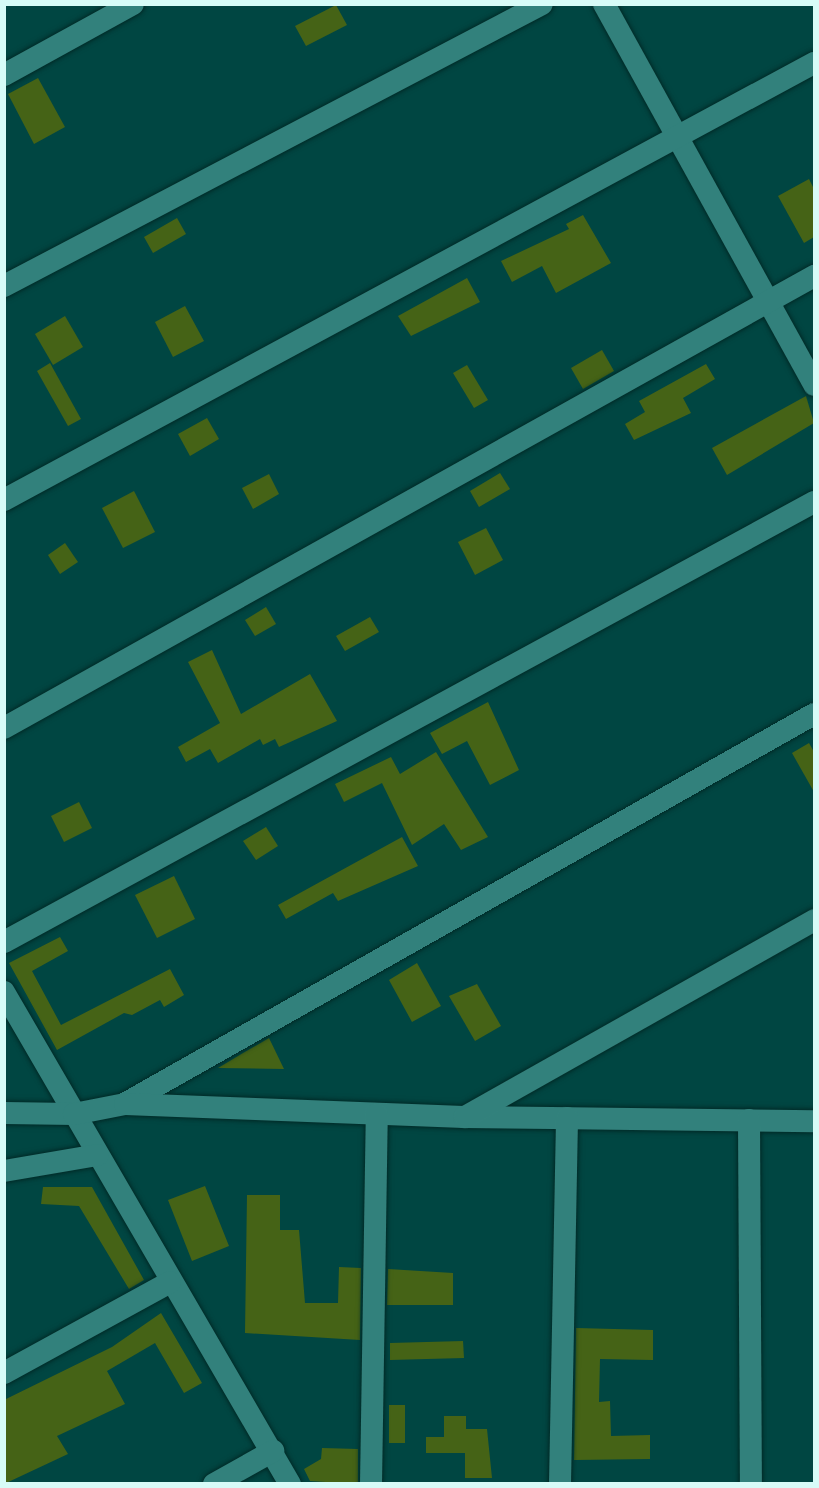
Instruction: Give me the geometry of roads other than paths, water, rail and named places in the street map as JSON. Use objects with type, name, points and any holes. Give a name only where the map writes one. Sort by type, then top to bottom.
[{"type":"street","points":[[4,75],[134,4]]},
{"type":"street","points":[[4,286],[542,4]]},
{"type":"street","points":[[604,4],[814,385]]},
{"type":"street","points":[[4,500],[679,140],[814,63]]},
{"type":"street","points":[[4,728],[814,276]]},
{"type":"street","points":[[4,942],[814,502]]},
{"type":"street","points":[[125,1104],[814,714]]},
{"type":"street","points":[[464,1117],[814,921]]},
{"type":"street","points":[[4,992],[170,1282],[273,1451],[290,1484]]},
{"type":"street","points":[[4,1113],[74,1114],[125,1104],[464,1117],[814,1120]]},
{"type":"street","points":[[371,1484],[377,1114]]},
{"type":"street","points":[[560,1484],[567,1118]]},
{"type":"street","points":[[749,1120],[751,1484]]},
{"type":"street","points":[[4,1172],[98,1155]]},
{"type":"street","points":[[4,1373],[170,1282]]},
{"type":"street","points":[[214,1484],[273,1451]]}]
